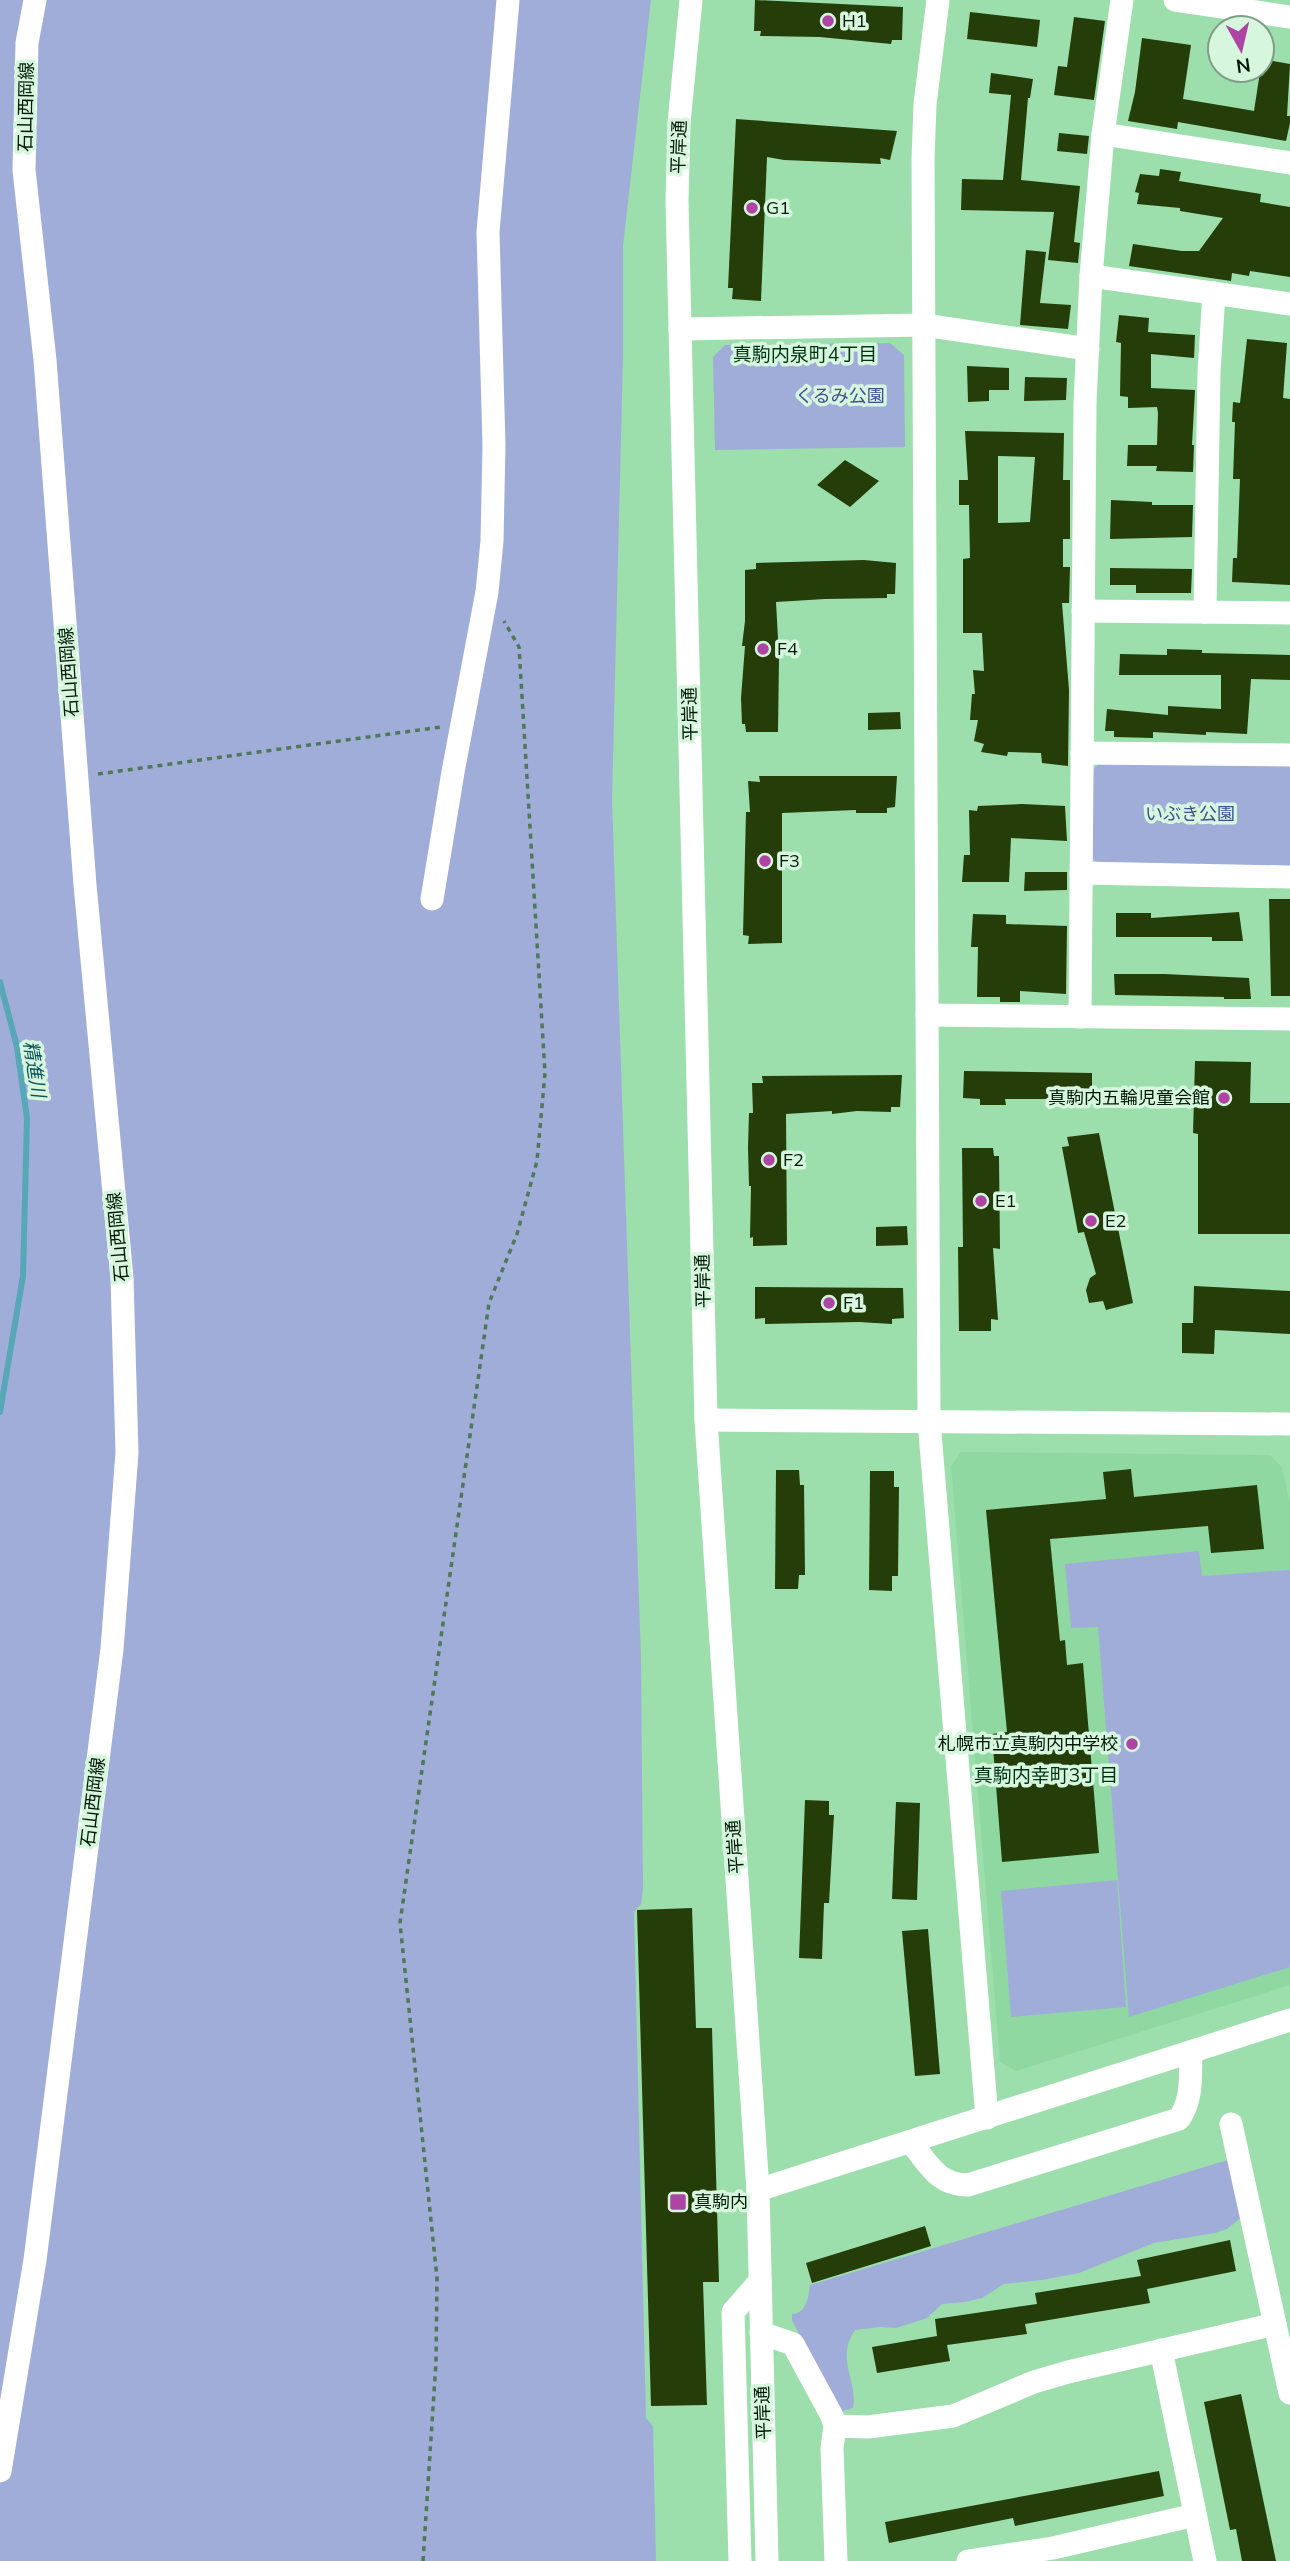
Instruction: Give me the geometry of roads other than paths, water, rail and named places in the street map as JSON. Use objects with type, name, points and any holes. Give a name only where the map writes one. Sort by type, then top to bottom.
[{"type":"street","name":"石山西岡線","points":[[0,2471],[34,2260],[112,1649],[127,1453],[122,1278],[85,884],[45,360],[24,170],[27,43],[34,0]]},
{"type":"street","points":[[432,899],[487,592],[492,541],[494,445],[488,232],[508,0]]},
{"type":"street","name":"平岸通","points":[[691,0],[679,122],[677,201],[706,1420],[758,2190],[768,2561]]},
{"type":"street","points":[[938,0],[924,132],[929,1421],[987,2118]]},
{"type":"street","points":[[1080,1017],[1083,611],[1091,276],[1103,134],[1122,0]]},
{"type":"street","points":[[1175,0],[1290,17]]},
{"type":"street","points":[[1103,134],[1290,163]]},
{"type":"street","points":[[1091,276],[1290,304]]},
{"type":"street","points":[[1205,612],[1209,372],[1214,293]]},
{"type":"street","points":[[680,329],[924,325],[1088,349]]},
{"type":"street","points":[[1083,611],[1290,613]]},
{"type":"street","points":[[1082,753],[1290,755]]},
{"type":"street","points":[[1081,873],[1290,877]]},
{"type":"street","points":[[927,1015],[1290,1019]]},
{"type":"street","points":[[706,1420],[1290,1424]]},
{"type":"street","points":[[758,2190],[1290,2021]]},
{"type":"street","points":[[911,2143],[938,2177],[953,2185],[968,2185],[1179,2119],[1189,2096],[1191,2053]]},
{"type":"street","points":[[1231,2124],[1290,2393]]},
{"type":"street","points":[[740,2561],[733,2312],[760,2281]]},
{"type":"street","points":[[835,2426],[868,2427],[953,2416],[1034,2382],[1098,2364],[1275,2324]]},
{"type":"street","points":[[761,2333],[793,2344],[832,2416],[835,2426],[832,2448],[836,2561]]},
{"type":"street","points":[[1161,2350],[1205,2561]]},
{"type":"street","points":[[968,2561],[1054,2547],[1195,2515]]},
{"type":"waterway","name":"精進川","points":[[0,982],[17,1047],[27,1118],[23,1276],[0,1412]]},
{"type":"place","name":"H1","points":[[828,21]]},
{"type":"place","name":"G1","points":[[752,208]]},
{"type":"place","name":"F4","points":[[763,649]]},
{"type":"place","name":"F3","points":[[765,861]]},
{"type":"place","name":"真駒内五輪児童会館","points":[[1224,1098]]},
{"type":"place","name":"F2","points":[[769,1160]]},
{"type":"place","name":"E1","points":[[981,1201]]},
{"type":"place","name":"E2","points":[[1091,1221]]},
{"type":"place","name":"F1","points":[[829,1303]]},
{"type":"place","name":"札幌市立真駒内中学校","points":[[1132,1744]]},
{"type":"place","name":"真駒内","points":[[678,2202]]},
{"type":"district","name":"真駒内泉町4丁目","points":[[805,354]]},
{"type":"district","name":"真駒内幸町3丁目","points":[[1046,1775]]},
{"type":"park label","name":"くるみ公園","points":[[840,396]]},
{"type":"park label","name":"いぶき公園","points":[[1190,814]]}]
